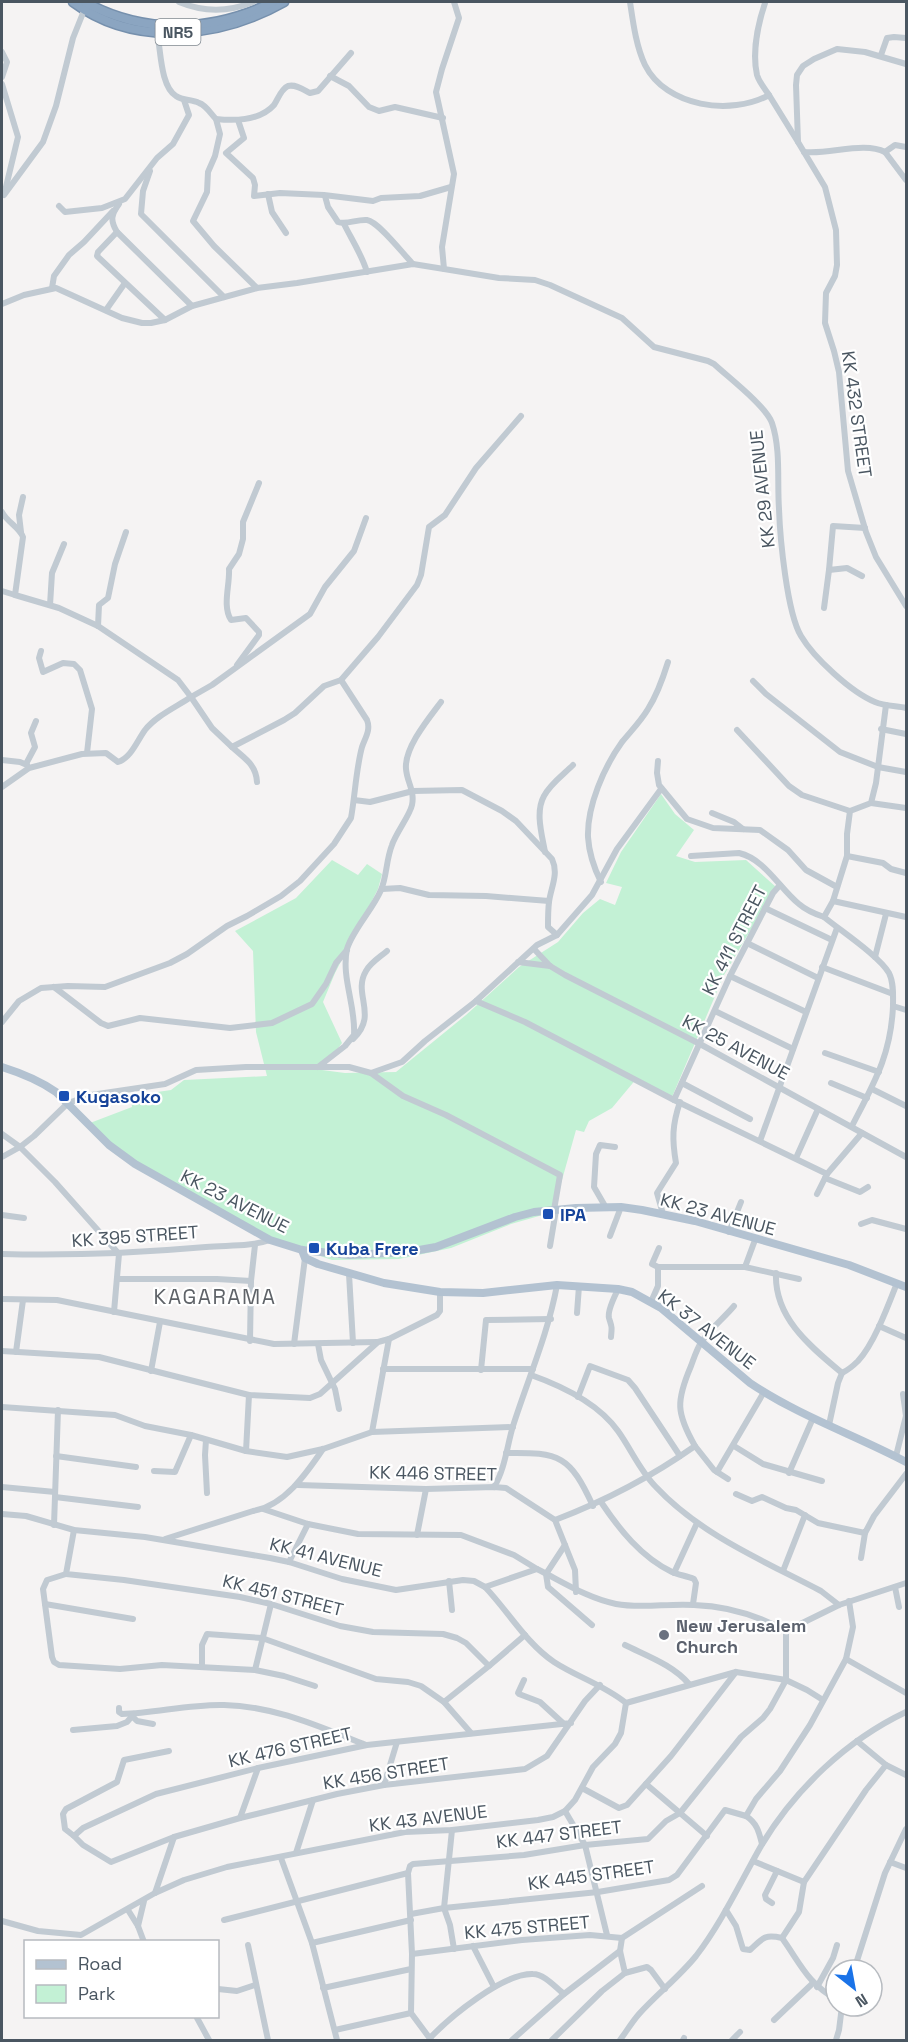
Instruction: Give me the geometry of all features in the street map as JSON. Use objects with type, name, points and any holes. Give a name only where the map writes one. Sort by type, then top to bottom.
[{"type":"highway","name":"NR5","points":[[73,2],[133,21],[186,26],[225,20],[273,2]]},
{"type":"highway","name":"NR5","points":[[85,5],[108,21],[157,33],[229,26],[262,14],[284,2]]},
{"type":"main road","name":"KK 23 AVENUE","points":[[2,1067],[46,1085],[68,1103],[109,1145],[135,1164],[270,1240],[303,1254],[349,1255],[408,1252],[436,1247],[515,1217],[555,1210],[605,1206],[663,1214],[849,1265],[906,1287]]},
{"type":"main road","name":"KK 37 AVENUE","points":[[303,1254],[318,1264],[349,1274],[384,1283],[440,1292],[483,1293],[557,1285],[632,1292],[662,1308],[741,1376],[764,1392],[906,1462]]},
{"type":"street","points":[[179,2],[215,10],[237,8],[253,2]]},
{"type":"street","points":[[444,270],[442,247],[453,169],[436,92],[441,69],[459,18],[454,2]]},
{"type":"street","points":[[630,2],[645,64],[651,75],[671,92],[690,101],[727,106],[747,104],[769,95]]},
{"type":"street","name":"KK 432 STREET","points":[[765,3],[758,35],[756,65],[758,78],[825,187],[836,230],[837,265],[835,276],[826,293],[825,323],[839,372],[848,471],[876,557],[906,606]]},
{"type":"street","points":[[2,84],[18,137],[4,196],[43,142],[56,106],[73,38],[85,5]]},
{"type":"street","points":[[157,33],[163,69],[175,96],[203,104],[216,119],[220,134],[215,156],[208,172],[207,192],[193,221],[214,246],[257,288]]},
{"type":"street","points":[[880,55],[887,38],[906,38]]},
{"type":"street","points":[[798,142],[796,85],[799,70],[814,59],[837,49],[848,49],[880,55],[906,64]]},
{"type":"street","points":[[2,52],[7,62],[2,77]]},
{"type":"street","points":[[216,119],[238,120],[256,116],[269,110],[288,86],[297,86],[312,93],[318,91],[351,53]]},
{"type":"street","points":[[330,76],[349,86],[369,107],[378,111],[395,107],[442,118]]},
{"type":"street","points":[[52,288],[54,276],[69,255],[116,209],[157,158],[173,144],[189,116],[184,100]]},
{"type":"street","points":[[238,120],[244,138],[226,153],[253,178],[254,196],[280,193],[373,201],[381,198],[420,196],[451,187]]},
{"type":"street","points":[[885,152],[895,145],[906,147]]},
{"type":"street","points":[[804,152],[814,154],[867,148],[880,150],[885,152],[906,180]]},
{"type":"street","points":[[150,168],[142,191],[141,214],[224,297]]},
{"type":"street","points":[[268,194],[272,212],[286,232]]},
{"type":"street","points":[[325,196],[328,207],[338,222],[344,224],[366,220],[376,224],[413,264]]},
{"type":"street","points":[[59,206],[65,212],[109,207],[122,201]]},
{"type":"street","points":[[116,209],[111,221],[117,232],[192,306]]},
{"type":"street","points":[[344,224],[358,254],[363,259],[367,272]]},
{"type":"street","points":[[117,232],[97,256],[165,320]]},
{"type":"street","points":[[3,301],[52,288],[63,290],[122,318],[142,323],[165,320],[192,306],[257,288],[413,264]]},
{"type":"street","name":"KK 29 AVENUE","points":[[413,264],[499,278],[535,280],[603,308],[630,324],[654,347],[714,364],[767,414],[772,425],[777,458],[780,527],[790,600],[799,634],[811,650],[853,689],[877,704],[906,708]]},
{"type":"street","points":[[106,310],[125,283]]},
{"type":"street","points":[[232,747],[284,720],[324,686],[341,680],[378,637],[417,585],[421,575],[429,527],[446,515],[476,468],[521,416]]},
{"type":"street","points":[[236,666],[259,632],[246,618],[231,620],[228,616],[229,569],[239,554],[243,539],[243,522],[259,483]]},
{"type":"street","points":[[15,595],[23,542],[19,515],[23,497]]},
{"type":"street","points":[[2,512],[5,518],[21,532]]},
{"type":"street","points":[[2,760],[28,766],[101,752],[118,762],[123,760],[151,725],[191,697],[212,686],[236,666],[310,614],[326,587],[354,551],[366,518]]},
{"type":"street","points":[[824,608],[834,526],[865,528]]},
{"type":"street","points":[[98,626],[99,605],[108,598],[115,564],[126,532]]},
{"type":"street","points":[[50,605],[52,573],[64,544]]},
{"type":"street","points":[[830,570],[847,568],[862,576]]},
{"type":"street","points":[[2,591],[50,605],[98,626],[178,680],[206,720],[254,766],[257,782]]},
{"type":"street","points":[[41,651],[39,658],[43,672],[63,663],[74,664],[80,670],[92,709],[87,753]]},
{"type":"street","points":[[601,882],[593,864],[588,837],[594,799],[602,777],[621,744],[648,709],[662,681],[668,662]]},
{"type":"street","points":[[2,1022],[15,1005],[41,988],[105,987],[171,963],[227,926],[272,901],[300,881],[317,864],[351,818],[361,752],[369,725],[341,680]]},
{"type":"street","points":[[753,681],[766,694],[840,752],[878,767],[906,772]]},
{"type":"street","points":[[54,987],[108,1026],[140,1018],[230,1028],[244,1027],[281,1020],[312,1004],[382,889],[391,846],[412,804],[413,791],[406,773],[409,751],[441,702]]},
{"type":"street","points":[[871,803],[886,705]]},
{"type":"street","points":[[2,787],[28,766],[34,747],[31,734],[36,722]]},
{"type":"street","points":[[881,729],[906,734]]},
{"type":"street","points":[[737,730],[789,786],[802,795],[850,811],[871,803],[906,808]]},
{"type":"street","points":[[658,761],[657,781],[661,789],[687,819],[713,828],[760,830],[788,850],[806,870],[837,887]]},
{"type":"street","points":[[546,852],[540,819],[543,797],[573,765]]},
{"type":"street","points":[[371,1073],[402,1062],[541,943],[557,935],[592,895],[617,849],[661,789]]},
{"type":"street","points":[[354,800],[370,802],[413,791],[462,790],[471,793],[516,821],[552,859],[556,869],[549,901],[548,927],[557,935]]},
{"type":"street","points":[[824,917],[832,901],[847,856],[850,811]]},
{"type":"street","points":[[712,813],[734,822],[744,830]]},
{"type":"street","name":"KK 411 STREET","points":[[663,1214],[657,1193],[676,1163],[672,1147],[673,1128],[682,1083],[730,976],[765,908],[780,885],[766,870],[746,855],[739,853],[691,856]]},
{"type":"street","points":[[847,856],[883,863],[891,869],[906,873]]},
{"type":"street","points":[[780,885],[802,906],[824,917],[875,957],[889,972],[892,981],[894,1006],[888,1052],[852,1126]]},
{"type":"street","points":[[382,889],[400,888],[429,894],[549,901]]},
{"type":"street","points":[[832,901],[906,917]]},
{"type":"street","points":[[765,908],[832,940]]},
{"type":"street","points":[[875,957],[886,914]]},
{"type":"street","points":[[760,1141],[837,928]]},
{"type":"street","points":[[747,943],[818,978]]},
{"type":"street","points":[[347,949],[347,992],[354,1022],[354,1035],[350,1041]]},
{"type":"street","name":"KK 25 AVENUE","points":[[534,949],[550,966],[779,1086],[906,1157]]},
{"type":"street","points":[[318,1066],[350,1041],[363,1026],[366,1018],[362,989],[363,976],[370,964],[387,951]]},
{"type":"street","name":"KK 25 AVENUE","points":[[518,962],[550,966]]},
{"type":"street","points":[[822,967],[893,994]]},
{"type":"street","points":[[730,976],[806,1012]]},
{"type":"street","points":[[476,1001],[525,1022],[677,1101],[796,1158],[826,1176],[860,1192],[868,1187]]},
{"type":"street","points":[[894,1006],[906,1010]]},
{"type":"street","points":[[715,1011],[793,1049]]},
{"type":"street","points":[[825,1053],[879,1072]]},
{"type":"street","points":[[2,1158],[20,1148],[68,1103],[91,1095],[165,1083],[196,1070],[349,1067],[371,1073],[403,1096],[446,1115],[560,1175],[550,1246]]},
{"type":"street","points":[[682,1083],[750,1119]]},
{"type":"street","points":[[831,1083],[867,1098]]},
{"type":"street","points":[[872,1089],[906,1106]]},
{"type":"street","points":[[796,1158],[818,1108]]},
{"type":"street","points":[[817,1194],[826,1176],[862,1133]]},
{"type":"street","points":[[2,1134],[55,1182],[119,1254],[114,1312]]},
{"type":"street","points":[[605,1206],[595,1189],[596,1154],[600,1145],[615,1147]]},
{"type":"street","points":[[729,1232],[741,1202]]},
{"type":"street","points":[[610,1236],[621,1207]]},
{"type":"street","points":[[2,1215],[24,1218]]},
{"type":"street","points":[[861,1224],[872,1220],[906,1229]]},
{"type":"street","name":"KK 395 STREET","points":[[2,1254],[48,1256],[119,1254],[255,1245],[270,1240]]},
{"type":"street","points":[[745,1267],[755,1240]]},
{"type":"street","points":[[250,1341],[250,1281],[255,1245]]},
{"type":"street","points":[[659,1248],[652,1264],[658,1267],[745,1267],[799,1279]]},
{"type":"street","points":[[294,1344],[303,1254]]},
{"type":"street","points":[[651,1302],[657,1286],[658,1267]]},
{"type":"street","points":[[776,1273],[776,1291],[786,1317],[843,1374]]},
{"type":"street","points":[[349,1274],[353,1343]]},
{"type":"street","points":[[117,1279],[250,1281]]},
{"type":"street","points":[[829,1425],[838,1383],[843,1374],[862,1356],[879,1326],[897,1283]]},
{"type":"street","points":[[494,1487],[500,1477],[513,1427],[551,1319],[557,1285]]},
{"type":"street","points":[[577,1313],[579,1286]]},
{"type":"street","points":[[611,1337],[613,1324],[609,1318],[618,1289]]},
{"type":"street","points":[[2,1299],[57,1300],[250,1341],[274,1344],[318,1344],[378,1342],[388,1339],[437,1315],[440,1311],[440,1292]]},
{"type":"street","points":[[16,1352],[23,1300]]},
{"type":"street","points":[[728,1479],[717,1472],[695,1446],[683,1425],[680,1396],[684,1381],[702,1341],[734,1306]]},
{"type":"street","points":[[481,1370],[486,1320],[551,1319]]},
{"type":"street","points":[[152,1371],[160,1322]]},
{"type":"street","points":[[879,1326],[906,1338]]},
{"type":"street","points":[[372,1432],[388,1339]]},
{"type":"street","points":[[2,1351],[99,1357],[249,1395],[310,1398],[320,1394],[378,1342]]},
{"type":"street","points":[[318,1344],[321,1360],[335,1389],[339,1409]]},
{"type":"street","points":[[578,1397],[590,1366],[628,1380],[680,1456]]},
{"type":"street","points":[[383,1369],[532,1372],[604,1414],[656,1488],[697,1523],[821,1591],[839,1605]]},
{"type":"street","points":[[717,1472],[764,1392]]},
{"type":"street","points":[[896,1456],[906,1416],[903,1394]]},
{"type":"street","points":[[246,1451],[249,1395]]},
{"type":"street","points":[[2,1407],[115,1415],[145,1426],[191,1435],[246,1451],[288,1457],[323,1449],[372,1432],[513,1427]]},
{"type":"street","points":[[54,1525],[58,1410]]},
{"type":"street","points":[[789,1473],[813,1418]]},
{"type":"street","points":[[154,1470],[175,1472],[191,1435]]},
{"type":"street","points":[[206,1440],[207,1493]]},
{"type":"street","points":[[576,1592],[575,1570],[555,1520],[601,1502],[647,1477],[695,1446]]},
{"type":"street","points":[[734,1446],[763,1464],[822,1481]]},
{"type":"street","points":[[162,1540],[263,1509],[297,1485],[323,1449]]},
{"type":"street","points":[[506,1453],[545,1453],[556,1456],[573,1469],[593,1506]]},
{"type":"street","points":[[56,1456],[136,1467]]},
{"type":"street","points":[[861,1558],[865,1533],[874,1516],[906,1474]]},
{"type":"street","points":[[500,1477],[506,1488]]},
{"type":"street","name":"KK 446 STREET","points":[[297,1485],[426,1489],[506,1488],[555,1520]]},
{"type":"street","points":[[2,1487],[138,1508]]},
{"type":"street","points":[[417,1535],[426,1489]]},
{"type":"street","points":[[736,1494],[752,1501],[762,1497],[818,1522],[865,1533]]},
{"type":"street","points":[[601,1502],[618,1527],[655,1563],[674,1573],[694,1579],[696,1583],[693,1604]]},
{"type":"street","points":[[263,1509],[308,1524],[358,1534],[444,1533],[461,1535],[514,1555],[576,1592],[615,1604],[629,1606],[693,1604],[738,1612],[771,1623],[786,1631]]},
{"type":"street","name":"KK 41 AVENUE","points":[[2,1514],[26,1516],[74,1530],[162,1540],[290,1562],[342,1579],[396,1590],[449,1581],[474,1581],[485,1587]]},
{"type":"street","points":[[783,1571],[805,1515]]},
{"type":"street","points":[[674,1573],[697,1523]]},
{"type":"street","points":[[290,1562],[308,1524]]},
{"type":"street","points":[[74,1530],[66,1574],[45,1582],[43,1589],[52,1657],[58,1665],[120,1669],[162,1665],[202,1666],[255,1670],[315,1686]]},
{"type":"street","points":[[566,1545],[546,1574],[548,1587],[592,1625]]},
{"type":"street","points":[[537,1569],[485,1587],[525,1635],[554,1661],[600,1685],[626,1703]]},
{"type":"street","name":"KK 451 STREET","points":[[66,1574],[190,1589],[271,1604],[340,1626],[373,1632],[443,1634],[458,1638],[476,1651],[489,1666]]},
{"type":"street","points":[[449,1581],[452,1610]]},
{"type":"street","points":[[786,1631],[839,1605],[906,1583]]},
{"type":"street","points":[[896,1587],[899,1607]]},
{"type":"street","points":[[762,1844],[754,1821],[746,1816],[756,1799],[780,1771],[810,1725],[846,1659],[853,1626],[849,1601]]},
{"type":"street","points":[[45,1604],[133,1619]]},
{"type":"street","points":[[255,1670],[271,1604]]},
{"type":"street","points":[[786,1631],[786,1680]]},
{"type":"street","points":[[202,1666],[202,1645],[208,1634],[262,1638],[292,1647],[345,1669],[376,1678],[421,1686],[444,1702],[471,1733]]},
{"type":"street","points":[[444,1702],[525,1635]]},
{"type":"street","points":[[625,1646],[663,1664],[689,1684]]},
{"type":"street","points":[[846,1659],[906,1693]]},
{"type":"street","points":[[626,1703],[736,1672],[786,1680],[823,1700]]},
{"type":"street","points":[[582,1788],[623,1808],[671,1756],[736,1672]]},
{"type":"street","points":[[524,1680],[519,1694],[540,1702],[568,1723]]},
{"type":"street","name":"KK 447 STREET","points":[[224,1920],[408,1874],[413,1864],[524,1855],[585,1845],[648,1839],[666,1821],[680,1813],[741,1737],[763,1718],[786,1680]]},
{"type":"street","name":"KK 456 STREET","points":[[74,1836],[83,1845],[111,1862],[174,1837],[313,1800],[384,1785],[525,1769],[547,1756],[568,1723],[600,1685]]},
{"type":"street","points":[[607,1935],[585,1845],[565,1811],[575,1800],[593,1767],[615,1744],[621,1733],[626,1703]]},
{"type":"street","points":[[119,1708],[121,1714],[133,1715],[211,1706],[240,1706],[269,1710],[300,1719],[367,1745]]},
{"type":"street","points":[[620,2040],[638,2015],[696,1956],[726,1910],[762,1844],[807,1785],[857,1741],[906,1712]]},
{"type":"street","points":[[133,1715],[137,1721],[153,1724]]},
{"type":"street","points":[[73,1730],[117,1726],[127,1722],[133,1715]]},
{"type":"street","name":"KK 476 STREET","points":[[74,1836],[83,1827],[156,1794],[258,1768],[367,1745],[568,1723]]},
{"type":"street","points":[[857,1741],[886,1765],[906,1775]]},
{"type":"street","points":[[384,1785],[397,1742]]},
{"type":"street","points":[[74,1836],[65,1829],[63,1814],[66,1809],[117,1782],[124,1761],[169,1751]]},
{"type":"street","points":[[782,1938],[799,1912],[804,1881],[866,1790],[886,1765]]},
{"type":"street","points":[[240,1818],[258,1768]]},
{"type":"street","points":[[646,1784],[707,1836]]},
{"type":"street","points":[[296,1853],[313,1800]]},
{"type":"street","name":"KK 445 STREET","points":[[312,1943],[444,1908],[598,1892],[669,1880],[682,1870],[725,1810],[746,1816]]},
{"type":"street","name":"KK 43 AVENUE","points":[[2,1921],[38,1931],[81,1935],[155,1893],[184,1880],[227,1867],[405,1832],[452,1830],[538,1821],[565,1811]]},
{"type":"street","points":[[858,1958],[890,1862],[906,1829]]},
{"type":"street","points":[[452,1830],[444,1908],[450,1925],[454,1949]]},
{"type":"street","points":[[155,1893],[174,1837]]},
{"type":"street","points":[[281,1858],[312,1943],[337,2040]]},
{"type":"street","points":[[753,1861],[804,1881]]},
{"type":"street","points":[[890,1862],[906,1868]]},
{"type":"street","points":[[772,1903],[766,1899],[765,1895],[777,1871]]},
{"type":"street","points":[[408,1874],[412,1954],[411,2013],[430,2039],[444,2024],[494,1987],[521,1975],[535,1974],[564,1994]]},
{"type":"street","points":[[625,1973],[620,1951],[622,1938],[702,1886]]},
{"type":"street","points":[[138,1926],[144,1901]]},
{"type":"street","points":[[128,1910],[144,1940]]},
{"type":"street","points":[[726,1910],[736,1926],[743,1949],[750,1950],[768,1935],[782,1938],[815,1985],[824,1991]]},
{"type":"street","name":"KK 475 STREET","points":[[412,1954],[522,1940],[590,1935],[622,1938]]},
{"type":"street","points":[[248,1945],[268,2040]]},
{"type":"street","points":[[774,2020],[815,1985],[833,1958],[837,1945]]},
{"type":"street","points":[[473,1946],[494,1987]]},
{"type":"street","points":[[512,2040],[564,1994],[620,1951]]},
{"type":"street","points":[[552,2040],[602,1990],[625,1973],[647,1967],[665,1989]]},
{"type":"street","points":[[323,1988],[411,1969]]},
{"type":"street","points":[[219,1989],[237,1991],[255,1985]]},
{"type":"street","points":[[335,2030],[411,2013]]},
{"type":"street","points":[[197,2018],[208,2040]]},
{"type":"street","points":[[836,2040],[840,2018]]},
{"type":"street","points":[[732,2040],[741,2032]]},
{"type":"green space","points":[[661,794],[675,814],[694,830],[676,856],[695,862],[746,860],[776,887],[724,975],[672,1097],[637,1078],[612,1108],[589,1121],[584,1132],[576,1130],[553,1212],[511,1224],[451,1248],[399,1259],[332,1260],[271,1239],[125,1156],[90,1123],[132,1107],[130,1096],[171,1090],[184,1080],[267,1076],[256,1032],[253,951],[235,931],[296,898],[332,860],[358,875],[367,864],[382,874],[378,889],[335,973],[323,1002],[342,1043],[322,1070],[345,1073],[396,1072],[466,1015],[519,967],[558,942],[583,913],[600,899],[615,905],[622,887],[606,883],[621,852]]},
{"type":"place","name":"Kugasoko","points":[[64,1096]]},
{"type":"place","name":"IPA","points":[[548,1214]]},
{"type":"place","name":"Kuba Frere","points":[[314,1248]]},
{"type":"place","name":"New Jerusalem Church","points":[[664,1635]]},
{"type":"district","name":"KAGARAMA","points":[[215,1296]]}]
